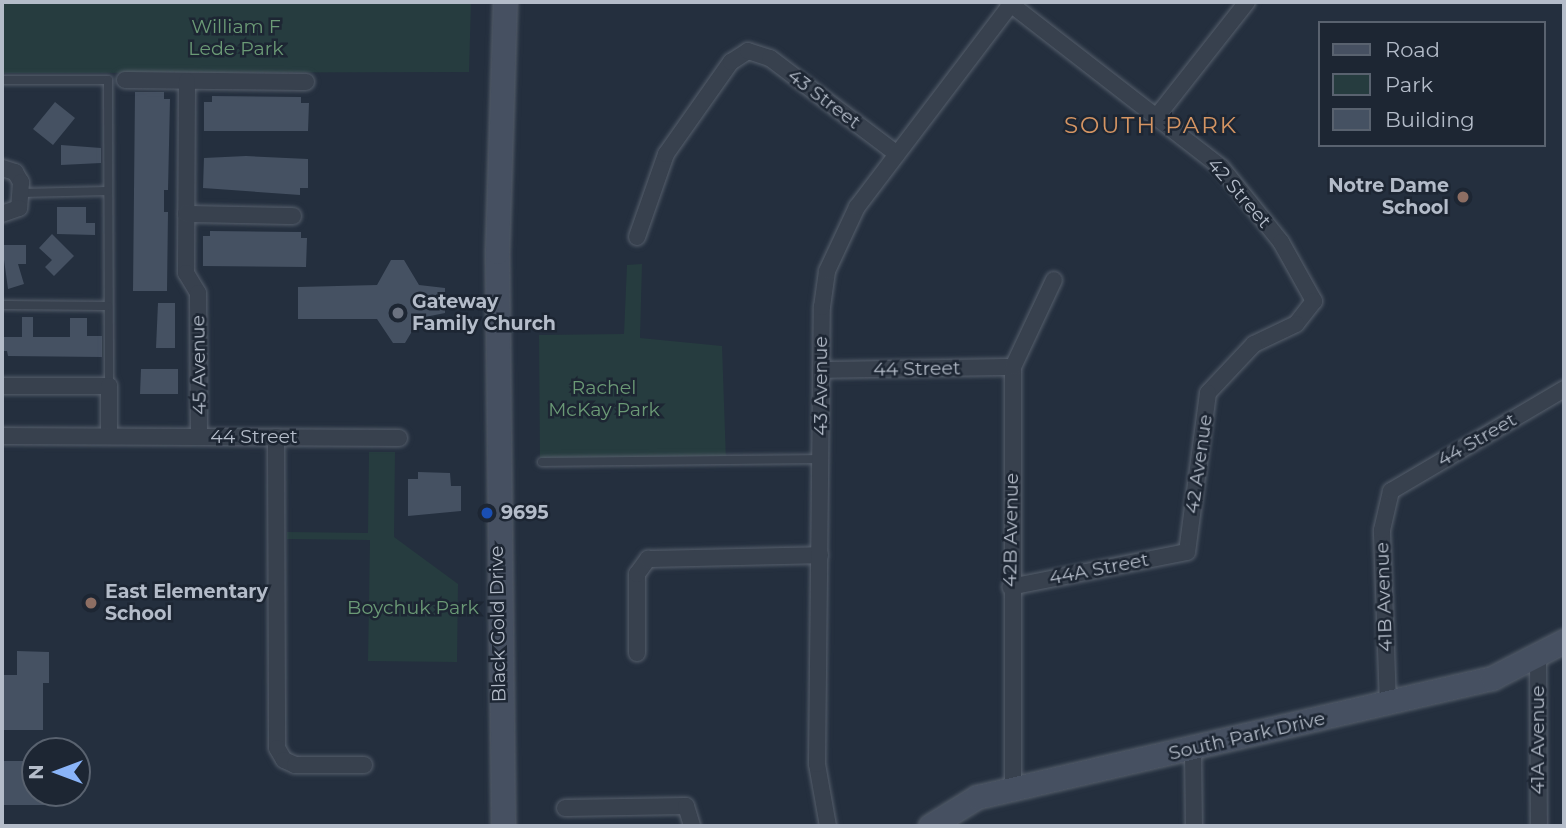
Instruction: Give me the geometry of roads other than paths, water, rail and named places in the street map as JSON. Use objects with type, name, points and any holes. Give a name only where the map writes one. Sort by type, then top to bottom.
[{"type":"main road","name":"Black Gold Drive","points":[[502,826],[497,252],[505,2]]},
{"type":"main road","name":"South Park Drive","points":[[930,826],[976,797],[1388,705],[1492,678],[1564,641]]},
{"type":"street","points":[[1158,116],[1247,2]]},
{"type":"street","name":"42 Street","points":[[1009,3],[1221,167],[1281,242],[1314,301]]},
{"type":"street","name":"43 Avenue","points":[[828,826],[817,764],[822,307],[830,258],[848,221],[1009,3]]},
{"type":"street","name":"43 Street","points":[[637,237],[666,154],[731,62],[748,51],[770,58],[897,154]]},
{"type":"street","points":[[125,80],[306,82]]},
{"type":"street","points":[[187,81],[186,214],[293,216]]},
{"type":"street","points":[[2,168],[20,176],[22,193],[19,208],[2,215]]},
{"type":"street","name":"45 Avenue","points":[[186,214],[186,273],[198,293],[199,437]]},
{"type":"street","name":"42B Avenue","points":[[1013,790],[1010,587],[1013,367],[1054,280]]},
{"type":"street","name":"42 Avenue","points":[[1188,552],[1209,393],[1254,344],[1296,324],[1314,301]]},
{"type":"street","name":"44 Street","points":[[821,370],[1013,367]]},
{"type":"street","points":[[2,386],[109,386],[109,436]]},
{"type":"street","name":"44 Street","points":[[1391,491],[1564,389]]},
{"type":"street","name":"44 Street","points":[[2,436],[399,438]]},
{"type":"street","points":[[276,437],[277,748],[284,761],[295,765],[364,765]]},
{"type":"street","name":"41B Avenue","points":[[1388,705],[1382,530],[1391,491]]},
{"type":"street","name":"44A Street","points":[[1010,587],[1188,552]]},
{"type":"street","points":[[637,653],[637,574],[642,562],[662,555],[820,555]]},
{"type":"street","name":"41A Avenue","points":[[1538,654],[1539,826]]},
{"type":"street","points":[[1192,749],[1194,826]]},
{"type":"street","points":[[565,808],[686,806],[692,826]]},
{"type":"lane","points":[[2,80],[108,80],[109,386]]},
{"type":"lane","points":[[22,193],[108,191]]},
{"type":"lane","points":[[2,305],[108,306]]},
{"type":"lane","points":[[542,462],[821,459]]},
{"type":"place","name":"Notre Dame School","points":[[1463,197]]},
{"type":"place","name":"Gateway Family Church","points":[[398,313]]},
{"type":"place","name":"9695","points":[[487,513]]},
{"type":"place","name":"East Elementary School","points":[[91,603]]},
{"type":"district","name":"SOUTH PARK","points":[[1151,125]]},
{"type":"park label","name":"William F Lede Park","points":[[236,38]]},
{"type":"park label","name":"Rachel McKay Park","points":[[604,399]]},
{"type":"park label","name":"Boychuk Park","points":[[413,608]]}]
